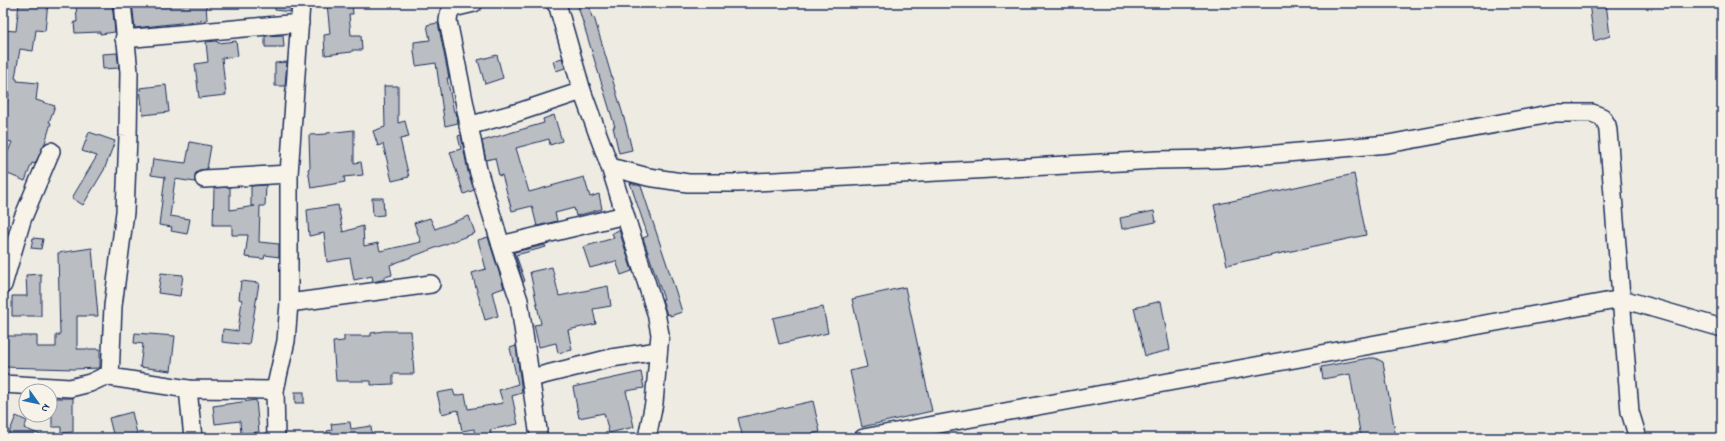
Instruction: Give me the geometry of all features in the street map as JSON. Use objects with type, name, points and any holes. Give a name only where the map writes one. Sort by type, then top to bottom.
[{"type":"street","points":[[110,377],[113,306],[126,197],[129,72],[124,39],[122,3]]},
{"type":"street","points":[[276,438],[275,390],[286,341],[289,303],[289,174],[301,3]]},
{"type":"street","points":[[474,3],[452,8],[448,21],[478,170],[519,300],[538,430]]},
{"type":"street","points":[[555,3],[558,7],[582,90],[610,168],[656,313],[660,334],[654,403],[646,438]]},
{"type":"street","points":[[124,39],[300,23]]},
{"type":"street","points":[[468,126],[519,112],[582,90]]},
{"type":"street","points":[[610,168],[688,183],[738,183],[1157,160],[1219,159],[1388,144],[1555,113],[1592,113],[1602,117],[1607,125],[1608,131],[1630,412],[1638,438]]},
{"type":"street","points":[[3,285],[22,220],[51,151]]},
{"type":"street","points":[[204,179],[289,174]]},
{"type":"street","points":[[501,245],[625,215]]},
{"type":"street","points":[[289,303],[431,284]]},
{"type":"street","points":[[863,438],[1622,299],[1722,328]]},
{"type":"street","points":[[531,378],[611,358],[658,351]]},
{"type":"street","points":[[3,384],[70,388],[90,383],[103,377],[110,377],[188,389],[275,390]]},
{"type":"street","points":[[188,389],[193,438]]},
{"type":"building","points":[[19,3],[48,3],[45,31],[36,30],[33,51],[20,49],[15,78],[17,81],[38,83],[36,100],[55,106],[49,122],[51,123],[45,143],[35,164],[32,163],[25,181],[3,172],[3,164],[12,142],[3,140],[3,117],[9,94],[3,93],[3,30],[16,31]]},
{"type":"building","points":[[76,3],[112,3],[115,32],[100,34],[100,32],[75,33],[74,22],[77,22]]},
{"type":"building","points":[[132,3],[206,3],[207,20],[135,28]]},
{"type":"building","points":[[275,3],[291,3],[290,12],[275,10]]},
{"type":"building","points":[[327,3],[352,3],[353,14],[349,14],[351,35],[361,35],[362,50],[352,50],[352,52],[325,55],[324,35],[330,34]]},
{"type":"building","points":[[577,3],[589,3],[592,18],[594,17],[632,150],[619,153],[613,127],[615,127]]},
{"type":"building","points":[[1589,3],[1606,3],[1610,36],[1594,41]]},
{"type":"building","points":[[438,23],[449,78],[447,78],[454,112],[456,112],[458,123],[445,126],[436,63],[416,66],[414,51],[414,42],[430,40],[427,25]]},
{"type":"building","points":[[283,35],[284,47],[265,47],[265,36]]},
{"type":"building","points":[[217,41],[218,43],[236,41],[238,56],[222,58],[226,95],[199,98],[195,64],[208,62],[206,42]]},
{"type":"building","points":[[117,53],[119,68],[103,69],[102,54]]},
{"type":"building","points":[[497,55],[503,78],[485,84],[478,60]]},
{"type":"building","points":[[562,58],[565,68],[556,71],[553,61]]},
{"type":"building","points":[[287,62],[285,86],[275,86],[275,63]]},
{"type":"building","points":[[166,85],[169,112],[143,115],[140,88]]},
{"type":"building","points":[[384,86],[398,86],[398,123],[405,121],[409,137],[400,139],[409,177],[392,181],[383,144],[378,146],[373,131],[385,127]]},
{"type":"building","points":[[554,115],[562,141],[550,145],[549,139],[516,148],[529,192],[584,177],[590,197],[599,194],[602,209],[576,216],[574,208],[555,213],[557,221],[537,226],[532,206],[512,211],[502,175],[499,176],[495,158],[486,160],[482,141],[544,123],[543,119]]},
{"type":"building","points":[[354,130],[354,163],[361,162],[363,175],[344,177],[345,182],[311,188],[308,169],[310,168],[309,135]]},
{"type":"building","points":[[89,132],[115,141],[104,170],[83,205],[72,198],[97,156],[82,151]]},
{"type":"building","points":[[461,135],[468,172],[474,190],[464,194],[450,152],[461,149],[458,136]]},
{"type":"building","points":[[190,142],[211,146],[207,169],[199,170],[195,174],[195,182],[175,179],[170,216],[190,219],[187,234],[171,231],[172,227],[159,225],[165,177],[151,175],[153,159],[186,163]]},
{"type":"building","points":[[1354,174],[1366,235],[1227,265],[1214,205]]},
{"type":"building","points":[[630,183],[641,186],[682,312],[670,316],[670,314],[667,315],[662,299],[664,299],[643,238],[648,236]]},
{"type":"building","points":[[266,185],[265,206],[260,206],[259,242],[279,244],[279,257],[265,255],[264,259],[245,257],[248,235],[232,235],[232,225],[213,225],[214,188],[230,187],[230,210],[255,206],[251,206],[251,186]]},
{"type":"building","points":[[372,198],[383,198],[384,215],[373,216]]},
{"type":"building","points":[[338,205],[343,232],[363,226],[364,246],[378,243],[380,251],[421,242],[414,223],[430,218],[435,229],[469,216],[475,233],[390,265],[392,275],[385,277],[385,279],[373,282],[372,276],[354,280],[350,258],[327,262],[324,233],[309,236],[307,210]]},
{"type":"building","points":[[1154,211],[1156,222],[1122,229],[1120,218]]},
{"type":"building","points":[[619,230],[632,271],[621,275],[616,261],[590,268],[583,247],[614,238],[612,233]]},
{"type":"building","points":[[488,237],[504,288],[492,292],[498,316],[485,320],[472,273],[486,269],[478,240]]},
{"type":"building","points":[[33,238],[43,239],[41,249],[31,248]]},
{"type":"building","points":[[545,245],[546,247],[516,255],[525,281],[523,282],[514,252]]},
{"type":"building","points":[[92,248],[98,316],[77,316],[77,349],[100,349],[100,368],[74,369],[3,367],[3,336],[37,336],[37,347],[56,347],[56,335],[60,335],[58,253]]},
{"type":"building","points":[[552,267],[559,296],[608,286],[611,306],[593,309],[596,324],[568,330],[572,350],[558,353],[556,343],[539,347],[534,325],[541,324],[530,272]]},
{"type":"building","points":[[161,273],[183,275],[180,296],[158,293]]},
{"type":"building","points":[[41,274],[41,316],[12,316],[12,296],[27,296],[26,275]]},
{"type":"building","points":[[241,281],[259,283],[249,345],[222,342],[223,329],[238,331],[242,300],[239,299]]},
{"type":"building","points":[[905,287],[932,411],[862,427],[850,371],[867,367],[852,299]]},
{"type":"building","points":[[1161,301],[1170,350],[1145,356],[1134,308]]},
{"type":"building","points":[[823,307],[828,333],[779,344],[773,318]]},
{"type":"building","points":[[384,331],[411,331],[414,374],[393,374],[393,384],[371,385],[371,381],[336,381],[333,342],[344,341],[344,336],[371,336],[371,333]]},
{"type":"building","points":[[135,333],[175,336],[171,371],[140,367],[143,344],[134,343]]},
{"type":"building","points":[[516,346],[522,393],[512,396],[518,424],[490,430],[492,438],[475,438],[474,429],[462,431],[458,410],[442,414],[437,393],[453,390],[455,396],[465,394],[468,409],[503,403],[499,390],[518,384],[510,348]]},
{"type":"building","points":[[1375,358],[1383,362],[1396,438],[1361,438],[1350,374],[1323,379],[1321,367]]},
{"type":"building","points":[[641,372],[644,388],[626,391],[634,427],[609,433],[604,413],[579,418],[573,387]]},
{"type":"building","points":[[295,392],[304,392],[304,403],[295,403]]},
{"type":"building","points":[[58,398],[73,398],[73,432],[61,433],[61,427],[52,427],[52,423],[58,423]]},
{"type":"building","points":[[256,400],[259,432],[241,434],[240,421],[215,424],[213,406]]},
{"type":"building","points":[[813,401],[820,432],[795,438],[743,438],[738,418]]},
{"type":"building","points":[[132,412],[138,438],[114,438],[109,418]]},
{"type":"building","points":[[16,416],[18,417],[18,423],[26,423],[24,428],[48,438],[7,438]]},
{"type":"building","points":[[350,422],[351,429],[371,426],[372,438],[327,438],[327,431],[332,430],[331,424]]}]
